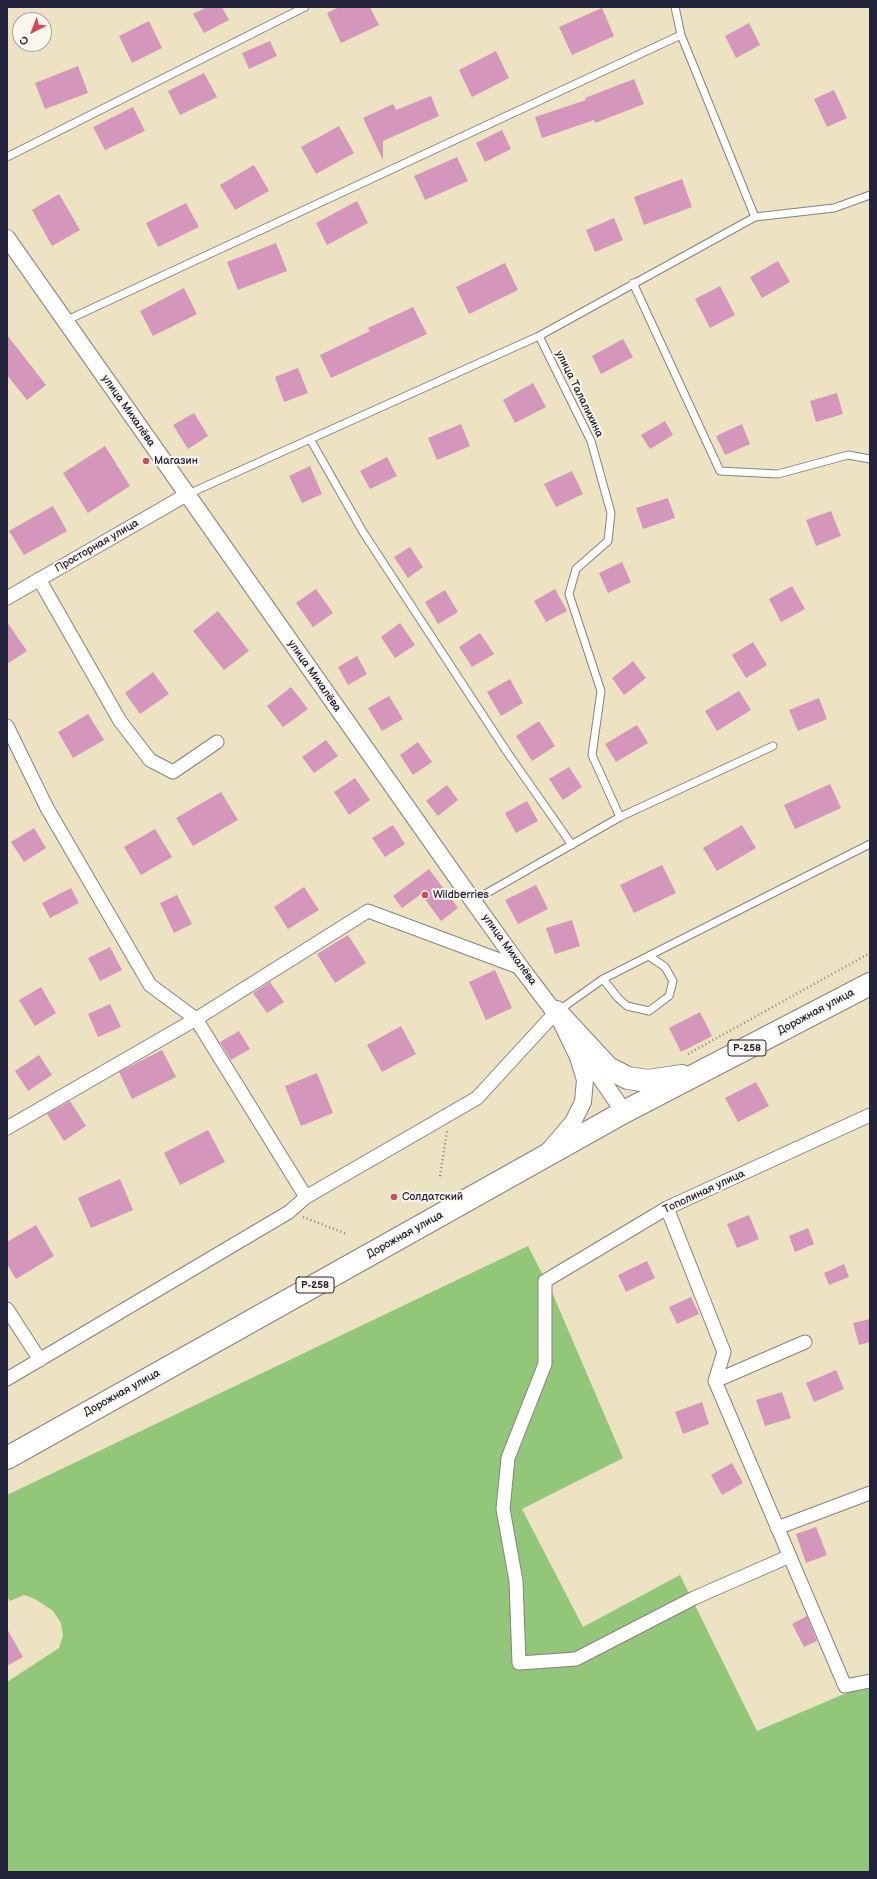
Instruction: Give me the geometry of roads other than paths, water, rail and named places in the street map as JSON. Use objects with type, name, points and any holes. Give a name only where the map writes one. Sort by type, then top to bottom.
[{"type":"highway","name":"Дорожная улица","points":[[7,1458],[624,1112],[870,984]]},
{"type":"highway","points":[[556,1012],[608,1068],[628,1078],[648,1081],[672,1078],[705,1070]]},
{"type":"street","name":"улица Михалёва","points":[[7,238],[186,495],[473,901],[521,968],[556,1012],[624,1112]]},
{"type":"street","name":"Просторная улица","points":[[7,598],[186,495]]},
{"type":"street","points":[[39,579],[120,721],[150,760],[174,772],[217,742]]},
{"type":"street","points":[[7,726],[47,808],[150,985],[196,1018],[306,1198]]},
{"type":"street","points":[[7,1128],[196,1018],[368,911],[521,968]]},
{"type":"street","points":[[7,1379],[289,1212],[306,1198],[477,1098],[556,1012],[578,1057],[584,1080],[583,1102],[573,1122],[540,1159]]},
{"type":"street","name":"Тополиная улица","points":[[790,1556],[694,1598],[576,1659],[519,1663],[516,1581],[503,1509],[508,1458],[545,1364],[545,1281],[667,1208],[870,1115]]},
{"type":"street","points":[[667,1208],[724,1352],[715,1381],[845,1686],[870,1681]]},
{"type":"street","points":[[7,1309],[40,1360]]},
{"type":"street","points":[[715,1381],[805,1342]]},
{"type":"street","points":[[778,1528],[870,1493]]},
{"type":"lane","points":[[7,158],[305,7]]},
{"type":"lane","points":[[675,7],[681,35],[755,217]]},
{"type":"lane","points":[[64,321],[681,35]]},
{"type":"lane","points":[[186,495],[539,336],[755,217],[834,208],[870,195]]},
{"type":"lane","points":[[633,283],[720,471],[778,474],[848,455],[870,459]]},
{"type":"lane","name":"улица Талалихина","points":[[539,336],[592,441],[611,513],[608,541],[576,570],[569,594],[600,691],[592,755],[620,817]]},
{"type":"lane","points":[[310,439],[363,532],[507,752],[572,845]]},
{"type":"lane","points":[[473,901],[620,817],[773,746]]},
{"type":"lane","points":[[556,1012],[603,979],[870,844]]},
{"type":"lane","points":[[603,979],[618,998],[627,1006],[649,1011],[669,996],[673,981],[665,967],[649,956]]},
{"type":"place","name":"Магазин","points":[[146,461]]},
{"type":"place","name":"Wildberries","points":[[425,895]]},
{"type":"place","name":"Солдатский","points":[[394,1197]]}]
